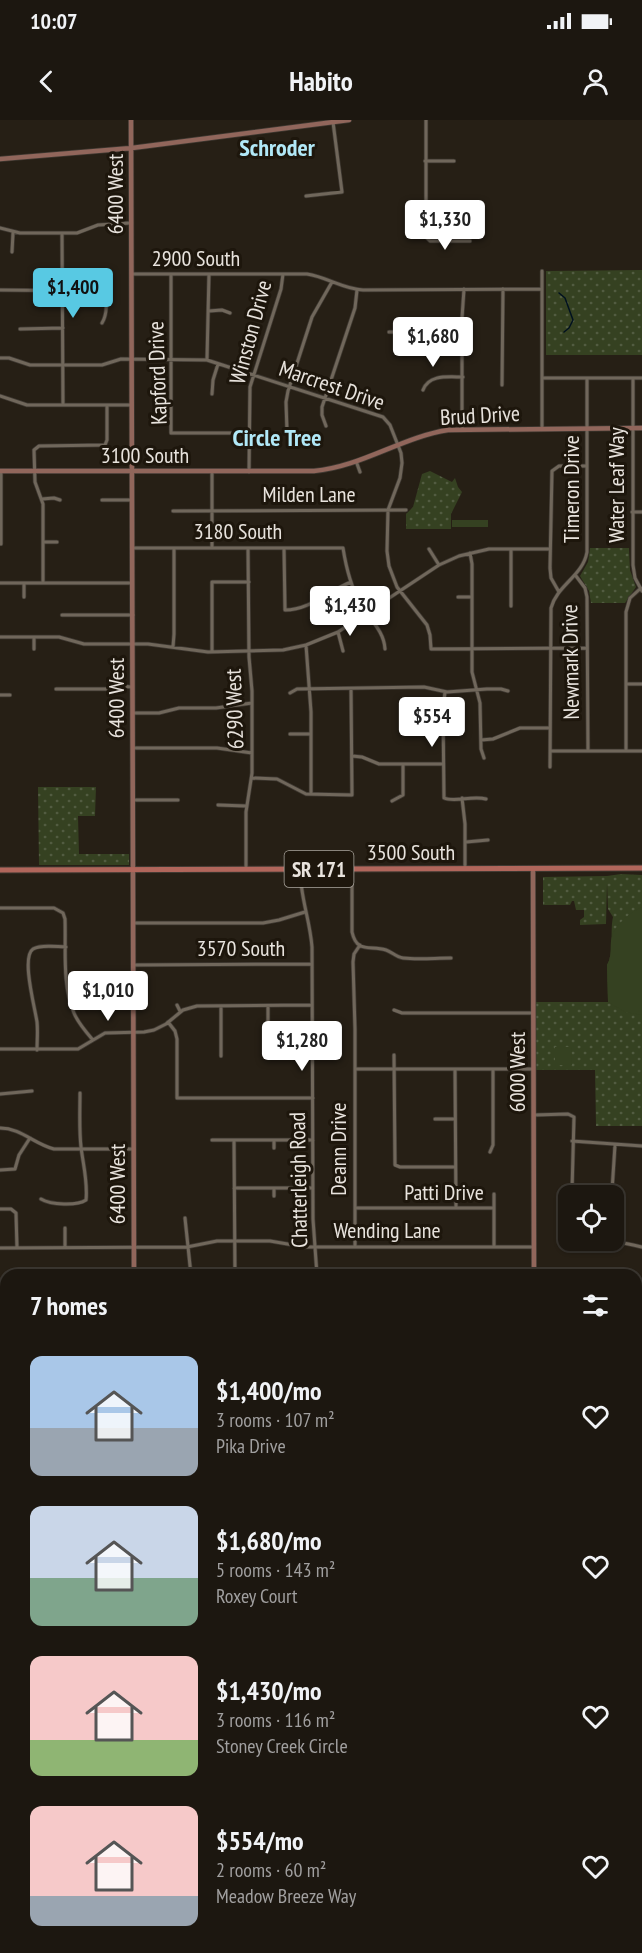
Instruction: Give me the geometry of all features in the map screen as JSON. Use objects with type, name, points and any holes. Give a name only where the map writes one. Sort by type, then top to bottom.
[{"type":"main road","name":"3500 South","points":[[0,870],[642,869]]},
{"type":"street","name":"6400 West","points":[[131,120],[134,1269]]},
{"type":"street","points":[[0,159],[132,148],[349,120]]},
{"type":"street","points":[[426,120],[427,239],[430,241],[470,241]]},
{"type":"street","points":[[306,196],[342,192],[333,122]]},
{"type":"street","points":[[425,161],[454,161]]},
{"type":"street","points":[[0,228],[13,232],[62,234],[81,233],[98,225],[132,222]]},
{"type":"street","points":[[12,252],[13,232]]},
{"type":"street","points":[[62,234],[63,405]]},
{"type":"street","points":[[542,271],[542,429]]},
{"type":"street","name":"2900 South","points":[[132,274],[311,274],[357,290],[542,290]]},
{"type":"street","name":"Kapford Drive","points":[[171,274],[171,433],[249,433]]},
{"type":"street","points":[[207,360],[208,274]]},
{"type":"street","name":"Winston Drive","points":[[249,471],[249,392],[281,289],[283,274]]},
{"type":"street","points":[[287,431],[286,402],[289,386],[312,317],[332,282]]},
{"type":"street","points":[[462,429],[464,289]]},
{"type":"street","points":[[502,385],[503,289]]},
{"type":"street","points":[[0,290],[103,291],[105,314],[102,323]]},
{"type":"street","points":[[326,426],[322,410],[355,308],[357,290]]},
{"type":"street","points":[[209,310],[222,310],[230,313]]},
{"type":"street","points":[[389,332],[417,332],[438,327],[462,326]]},
{"type":"street","points":[[20,329],[63,328]]},
{"type":"street","name":"Marcrest Drive","points":[[0,358],[9,358],[28,365],[102,364],[120,359],[207,360],[385,418],[398,445],[402,470],[387,510],[388,560],[392,575],[400,591],[427,625],[431,649],[472,648]]},
{"type":"street","points":[[212,394],[218,363]]},
{"type":"street","points":[[423,390],[427,382],[436,378],[463,377]]},
{"type":"street","points":[[542,378],[642,378]]},
{"type":"street","name":"Timeron Drive","points":[[550,767],[550,608],[559,592],[584,565],[587,552],[587,378]]},
{"type":"street","name":"Water Leaf Way","points":[[633,378],[633,571],[641,590]]},
{"type":"street","points":[[0,396],[25,405],[132,405]]},
{"type":"street","points":[[43,583],[42,500],[34,482],[35,448],[39,446],[105,445],[106,405]]},
{"type":"street","name":"Brud Drive","points":[[291,471],[324,470],[434,433],[462,429],[642,429]]},
{"type":"street","points":[[356,460],[360,472]]},
{"type":"street","points":[[559,592],[551,578],[552,471],[559,466],[587,466]]},
{"type":"street","points":[[0,471],[1,544]]},
{"type":"street","name":"3100 South","points":[[0,471],[291,471]]},
{"type":"street","points":[[212,472],[212,548]]},
{"type":"street","points":[[42,500],[52,498],[60,500]]},
{"type":"street","points":[[102,500],[132,500]]},
{"type":"street","name":"Milden Lane","points":[[172,511],[406,510]]},
{"type":"street","points":[[632,512],[642,512]]},
{"type":"street","points":[[43,542],[57,542]]},
{"type":"street","name":"3180 South","points":[[132,548],[343,548],[351,582]]},
{"type":"street","points":[[173,647],[174,548]]},
{"type":"street","name":"6290 West","points":[[246,869],[246,806],[252,778],[248,548]]},
{"type":"street","points":[[284,548],[285,610],[306,606],[351,582],[367,614],[382,636],[385,648]]},
{"type":"street","points":[[429,549],[439,566]]},
{"type":"street","points":[[0,637],[62,637],[84,644],[133,644],[212,652],[283,650],[306,645],[338,632],[454,558],[470,552],[489,549],[550,549]]},
{"type":"street","points":[[511,549],[511,606]]},
{"type":"street","points":[[470,552],[473,675],[481,707],[481,751],[484,758]]},
{"type":"street","name":"Newmark Drive","points":[[575,576],[585,588],[587,597],[588,751]]},
{"type":"street","points":[[212,652],[212,582],[249,582]]},
{"type":"street","points":[[0,583],[132,583]]},
{"type":"street","points":[[24,583],[24,597]]},
{"type":"street","points":[[626,751],[626,609],[630,598],[641,590]]},
{"type":"street","points":[[458,597],[472,597]]},
{"type":"street","points":[[62,615],[132,615]]},
{"type":"street","points":[[338,632],[343,651]]},
{"type":"street","points":[[34,637],[34,649]]},
{"type":"street","points":[[306,645],[311,734],[311,795]]},
{"type":"street","points":[[472,648],[587,648]]},
{"type":"street","points":[[626,684],[642,684]]},
{"type":"street","points":[[56,689],[133,687]]},
{"type":"street","points":[[290,693],[295,690],[308,689],[424,687],[444,692],[499,689],[508,691]]},
{"type":"street","points":[[252,778],[277,779],[300,793],[311,795],[352,795],[351,689]]},
{"type":"street","points":[[444,692],[444,798],[447,800],[478,797],[486,799]]},
{"type":"street","points":[[0,695],[10,695]]},
{"type":"street","points":[[133,713],[159,713],[184,708],[216,708],[252,704]]},
{"type":"street","points":[[417,726],[443,726]]},
{"type":"street","points":[[481,740],[493,739],[520,728],[550,728]]},
{"type":"street","points":[[290,734],[311,734]]},
{"type":"street","points":[[133,748],[217,748],[252,753]]},
{"type":"street","points":[[550,751],[642,751]]},
{"type":"street","points":[[352,756],[377,763],[443,764]]},
{"type":"street","points":[[392,801],[403,795],[403,764]]},
{"type":"street","points":[[462,798],[465,869]]},
{"type":"street","points":[[133,800],[178,800]]},
{"type":"street","points":[[219,806],[246,806]]},
{"type":"street","points":[[465,842],[488,840]]},
{"type":"street","name":"Chatterleigh Road","points":[[300,869],[302,897],[311,934],[313,1222],[316,1269]]},
{"type":"street","points":[[352,869],[352,932],[354,939],[360,945],[386,950],[402,958],[451,958]]},
{"type":"street","name":"6000 West","points":[[533,869],[534,1269]]},
{"type":"street","points":[[0,908],[54,908],[61,911],[65,918],[66,978],[71,1006],[93,1040]]},
{"type":"street","points":[[134,923],[263,922],[284,919],[305,912]]},
{"type":"street","name":"Deann Drive","points":[[355,1247],[355,1069],[352,962],[360,945]]},
{"type":"street","points":[[37,1050],[37,1023],[29,975],[30,952],[38,947],[66,947]]},
{"type":"street","name":"3570 South","points":[[134,965],[312,964]]},
{"type":"street","points":[[177,1005],[180,1011]]},
{"type":"street","points":[[0,1049],[78,1049],[99,1035],[108,1032],[151,1031],[168,1022],[180,1011],[197,1006],[312,1005]]},
{"type":"street","points":[[221,1006],[221,1056]]},
{"type":"street","points":[[268,1006],[268,1056]]},
{"type":"street","points":[[394,1010],[402,1013],[533,1013]]},
{"type":"street","points":[[168,1022],[177,1036],[177,1098],[313,1098]]},
{"type":"street","points":[[394,1055],[394,1162],[396,1166],[455,1167]]},
{"type":"street","points":[[355,1069],[533,1069]]},
{"type":"street","points":[[455,1069],[456,1208]]},
{"type":"street","points":[[490,1152],[493,1143],[493,1069]]},
{"type":"street","points":[[0,1094],[32,1091]]},
{"type":"street","points":[[41,1199],[50,1203],[85,1201],[86,1179],[82,1165],[80,1093]]},
{"type":"street","points":[[534,1115],[571,1114],[574,1118],[572,1185]]},
{"type":"street","points":[[435,1119],[455,1119]]},
{"type":"street","points":[[0,1128],[16,1130],[54,1149],[134,1149]]},
{"type":"street","points":[[0,1170],[15,1169],[18,1157],[30,1138]]},
{"type":"street","points":[[212,1140],[313,1140]]},
{"type":"street","points":[[234,1140],[235,1269]]},
{"type":"street","points":[[273,1140],[274,1148]]},
{"type":"street","points":[[572,1141],[642,1146]]},
{"type":"street","points":[[612,1185],[615,1145]]},
{"type":"street","points":[[234,1188],[313,1188]]},
{"type":"street","points":[[274,1188],[274,1196]]},
{"type":"street","points":[[494,1194],[494,1208]]},
{"type":"street","name":"Patti Drive","points":[[355,1208],[494,1208],[494,1247]]},
{"type":"street","points":[[0,1209],[14,1210],[17,1219],[17,1248]]},
{"type":"street","points":[[185,1218],[190,1269]]},
{"type":"street","points":[[65,1228],[65,1247]]},
{"type":"street","name":"Wending Lane","points":[[0,1248],[187,1247],[213,1241],[278,1241],[297,1246],[316,1247],[534,1247]]},
{"type":"street","points":[[624,1242],[642,1246]]},
{"type":"green space","points":[[642,270],[642,355],[546,355],[546,271]]},
{"type":"green space","points":[[430,471],[452,482],[455,478],[462,492],[451,514],[451,529],[406,529],[406,514],[413,507],[422,474]]},
{"type":"green space","points":[[452,520],[488,520],[488,527],[452,527]]},
{"type":"green space","points":[[590,548],[629,548],[630,570],[636,587],[625,603],[591,603],[589,591],[580,576],[588,562]]},
{"type":"green space","points":[[38,787],[96,787],[95,816],[78,816],[79,854],[129,854],[129,865],[39,865]]},
{"type":"green space","points":[[642,875],[642,1126],[596,1126],[595,1070],[535,1070],[536,1002],[608,1002],[607,965],[613,917],[608,909],[607,883],[606,924],[580,925],[580,920],[584,917],[584,910],[576,910],[574,901],[570,905],[543,905],[543,877]]},
{"type":"green space","points":[[642,907],[642,1015],[625,1012],[608,1002],[607,965],[612,935],[618,925]]},
{"type":"green space","points":[[555,1047],[571,1047],[572,1065],[555,1065]]},
{"type":"waterway","points":[[559,293],[565,298],[573,320],[564,332]]},
{"type":"district","name":"Schroder","points":[[277,147]]},
{"type":"district","name":"Circle Tree","points":[[277,437]]}]
